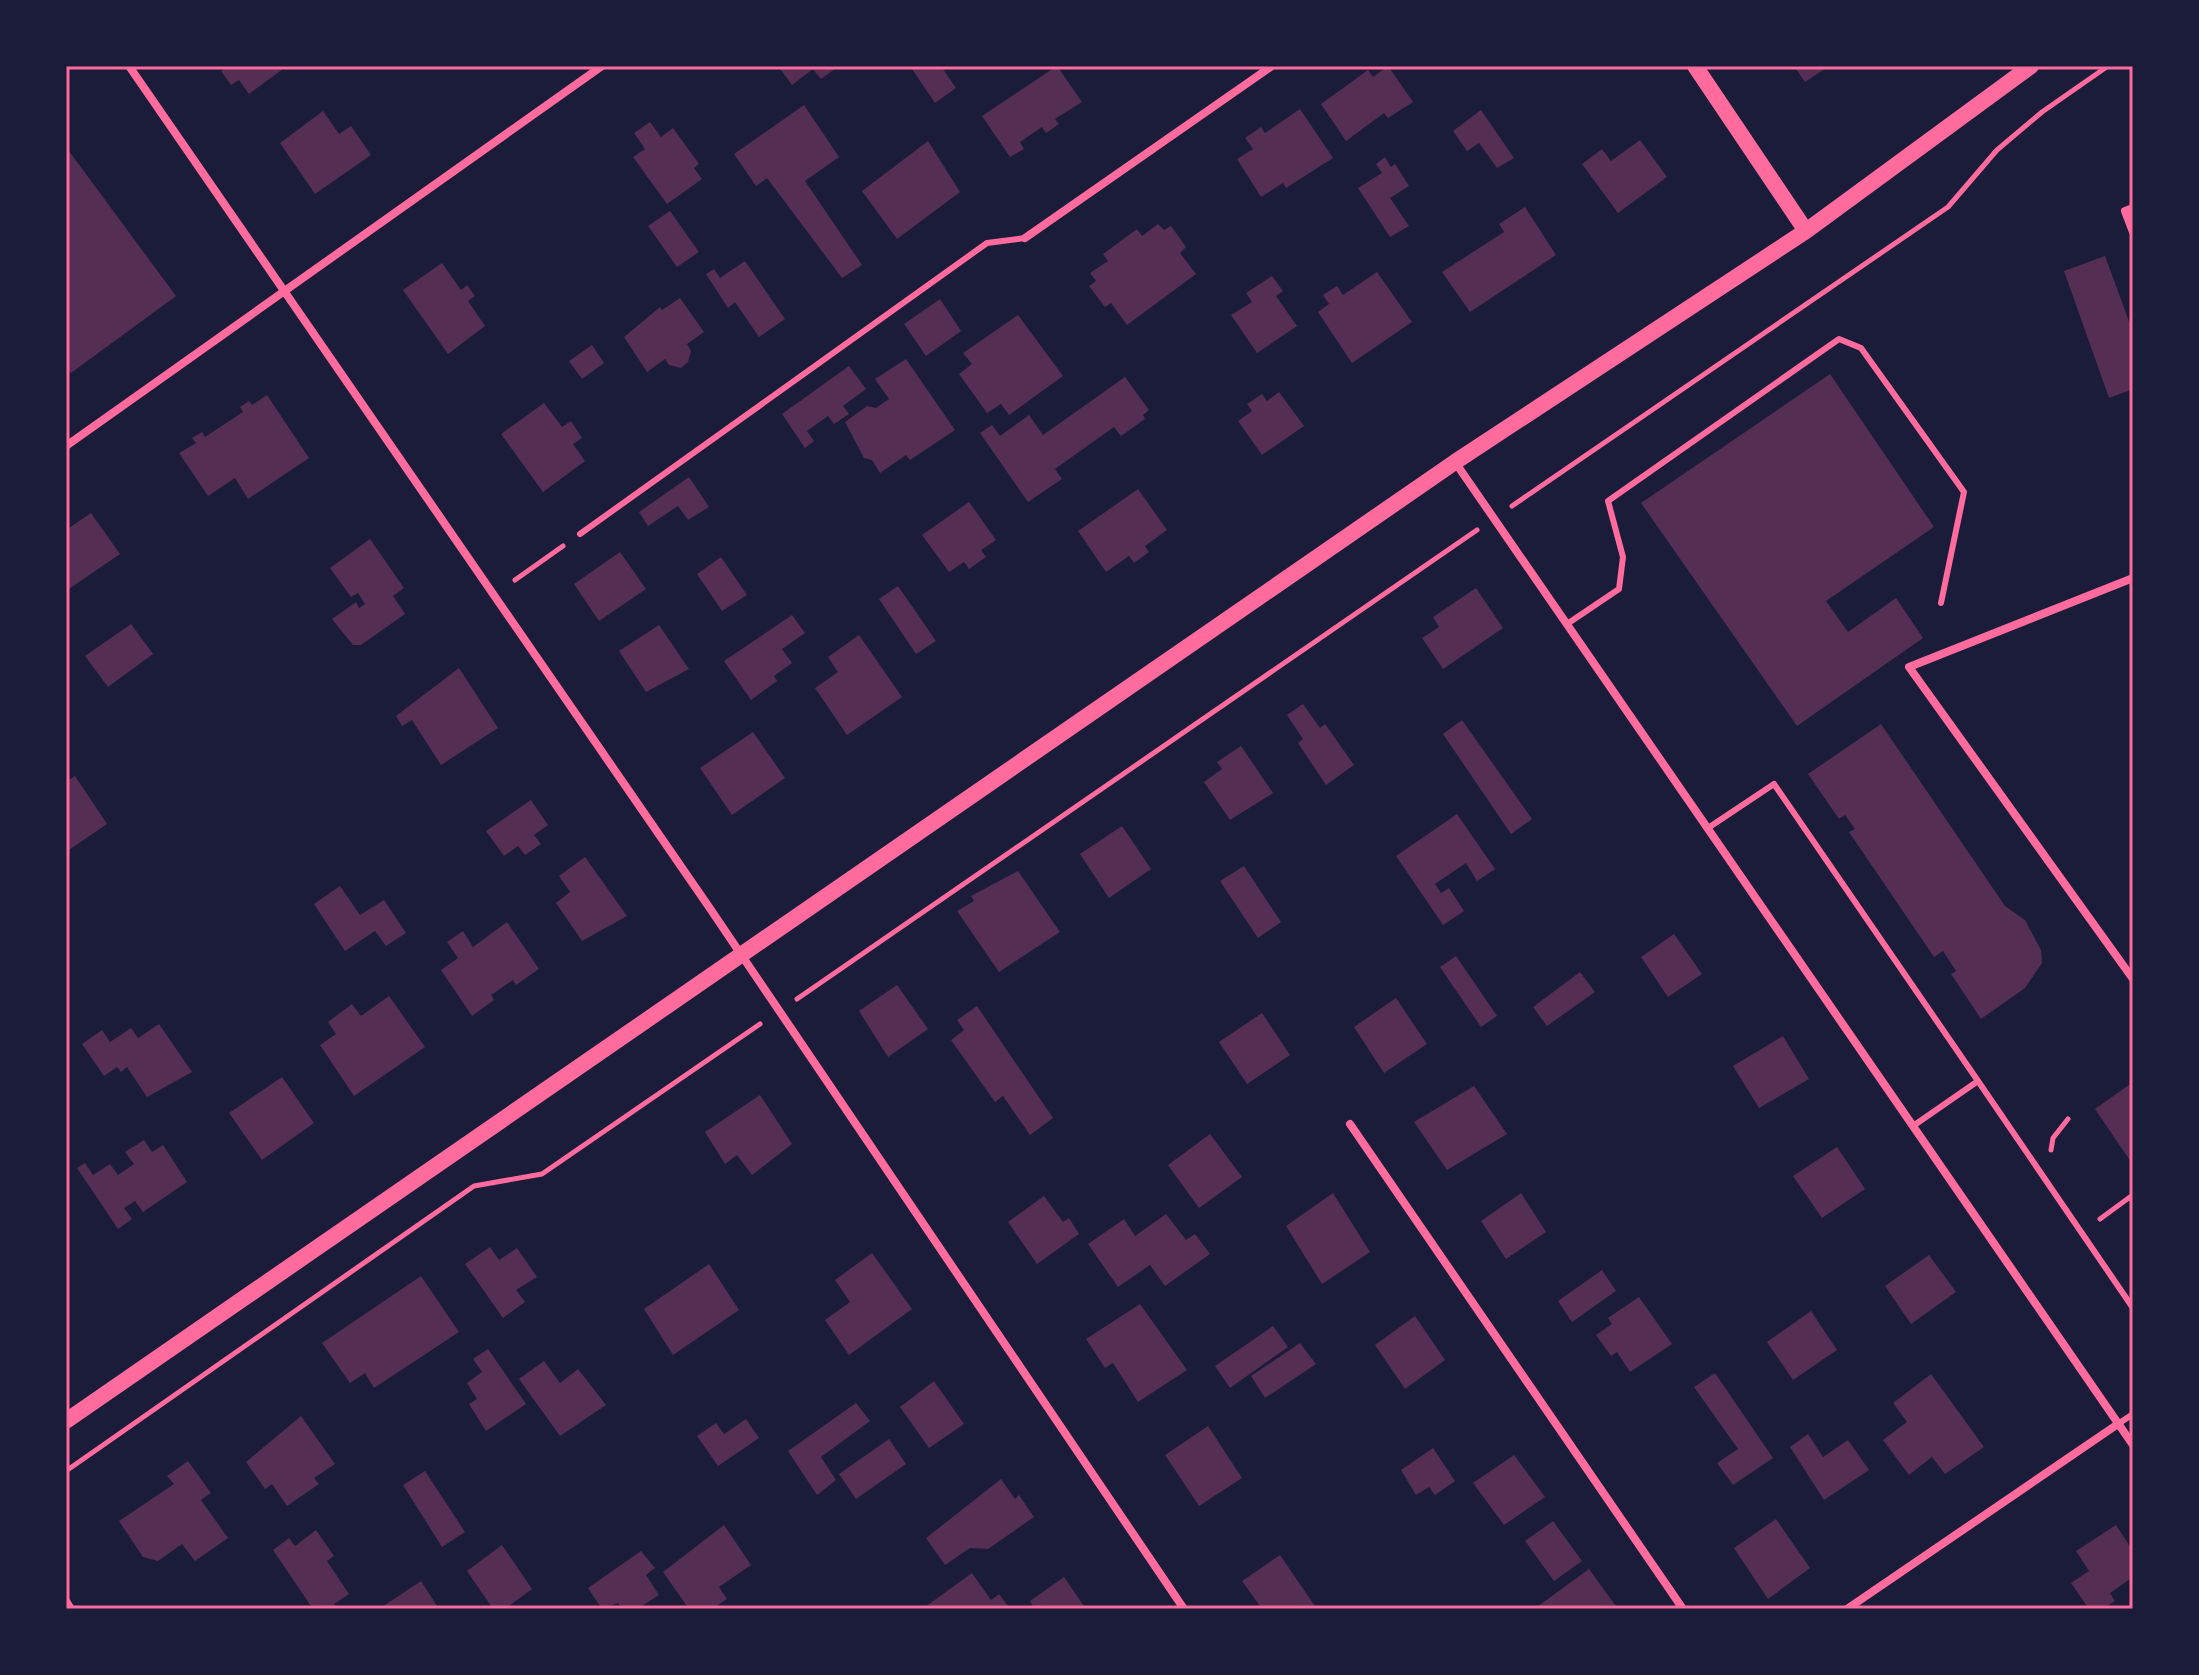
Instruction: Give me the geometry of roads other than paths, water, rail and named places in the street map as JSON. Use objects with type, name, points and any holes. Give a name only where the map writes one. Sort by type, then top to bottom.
[{"type":"main road","points":[[1695,66],[1806,231]]},
{"type":"main road","points":[[66,1421],[1455,462],[1806,231],[2031,66]]},
{"type":"street","points":[[129,66],[740,953],[1184,1609]]},
{"type":"street","points":[[66,446],[602,66]]},
{"type":"street","points":[[1025,238],[1272,66]]},
{"type":"street","points":[[2133,208],[2125,211],[2133,232]]},
{"type":"street","points":[[1455,462],[2133,1445]]},
{"type":"street","points":[[2133,578],[1909,667],[2133,979]]},
{"type":"street","points":[[1350,1124],[1683,1609]]},
{"type":"street","points":[[1847,1609],[2118,1424]]},
{"type":"street","points":[[66,1601],[71,1609]]},
{"type":"lane","points":[[580,534],[987,243],[1025,238]]},
{"type":"lane","points":[[1567,624],[1619,589],[1623,557],[1608,501],[1839,339],[1861,348],[1964,492],[1941,603]]},
{"type":"lane","points":[[1708,828],[1774,784],[2133,1308]]},
{"type":"lane","points":[[1913,1126],[1978,1081]]},
{"type":"lane","points":[[2118,1424],[2133,1414]]}]
